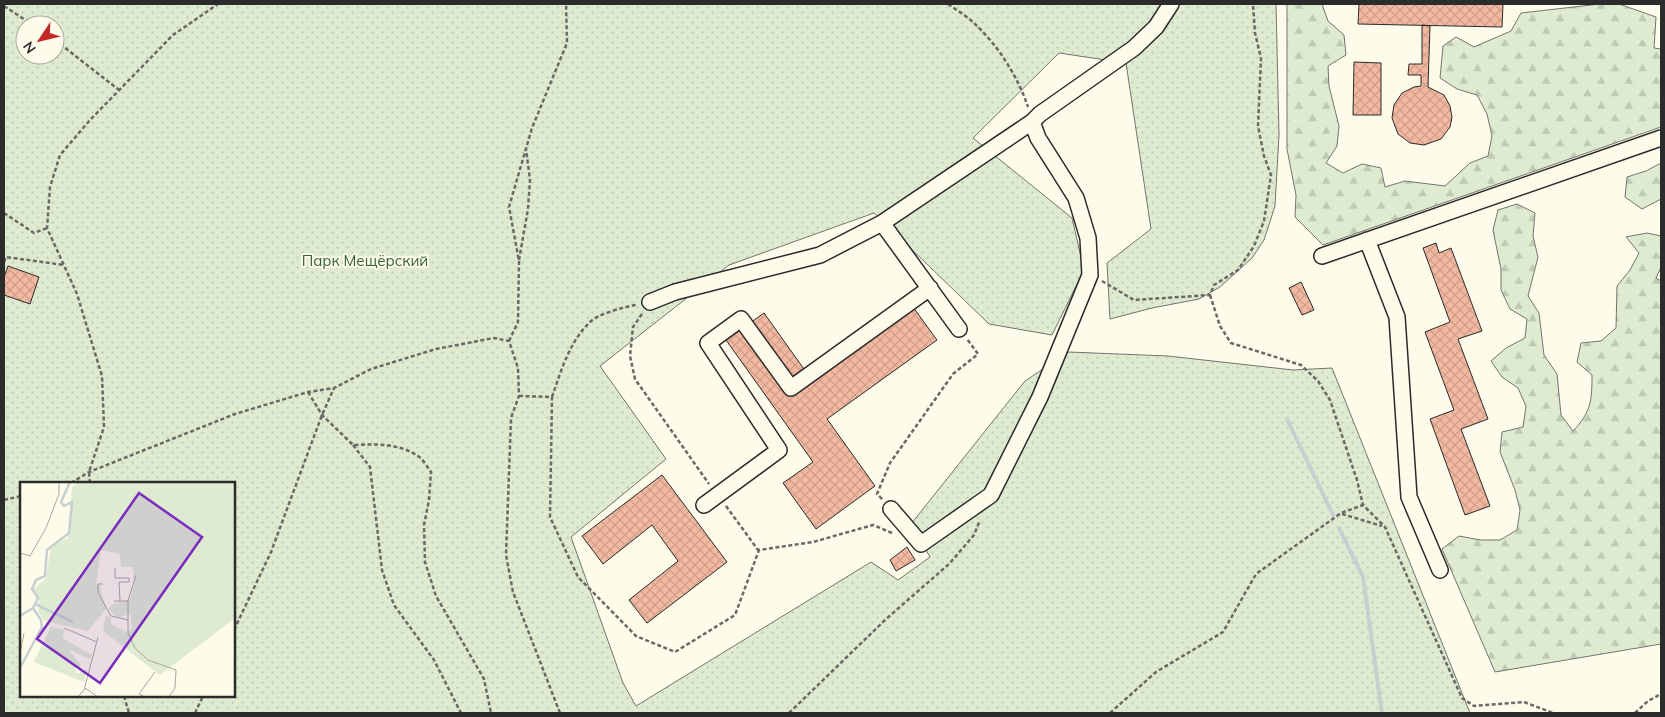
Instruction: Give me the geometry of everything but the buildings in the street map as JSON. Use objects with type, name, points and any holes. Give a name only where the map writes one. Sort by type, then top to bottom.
[{"type":"street","points":[[650,302],[675,292],[820,255],[882,223],[1032,122],[1040,114],[1134,48],[1156,27],[1171,4]]},
{"type":"street","points":[[891,509],[921,544],[991,495],[1040,397],[1090,275],[1088,238],[1076,198],[1038,138],[1032,122]]},
{"type":"street","points":[[1322,256],[1661,138]]},
{"type":"street","points":[[882,223],[959,329]]},
{"type":"street","points":[[1368,240],[1397,317],[1409,497],[1440,570]]},
{"type":"street","points":[[704,505],[779,450],[708,343],[741,319],[791,388],[930,288]]},
{"type":"path","points":[[90,482],[89,472],[104,427],[102,376],[78,294],[47,228],[50,187],[60,155],[90,120],[174,35],[218,4]]},
{"type":"path","points":[[519,261],[509,207],[532,128],[567,43],[566,4]]},
{"type":"path","points":[[948,4],[976,25],[995,46],[1018,82],[1028,106],[1032,122]]},
{"type":"path","points":[[1253,4],[1260,58],[1258,126],[1264,156],[1271,176],[1264,221],[1254,246],[1238,270],[1214,285],[1210,296],[1220,326],[1231,343],[1301,365],[1318,381],[1330,400],[1357,480],[1363,504],[1385,527],[1462,698],[1474,706],[1524,702],[1553,713]]},
{"type":"path","points":[[4,6],[18,15]]},
{"type":"path","points":[[65,48],[119,90]]},
{"type":"path","points":[[526,147],[530,180],[528,210],[519,261],[518,322],[509,341],[518,368],[519,396],[511,418],[506,555],[513,592],[560,713]]},
{"type":"path","points":[[4,214],[34,233],[47,228]]},
{"type":"path","points":[[4,262],[5,257],[64,265]]},
{"type":"path","points":[[1090,275],[1134,300],[1210,296]]},
{"type":"path","points":[[650,302],[620,308],[590,322],[566,356],[552,397],[550,517],[578,577],[636,636],[675,652],[735,615],[758,550]]},
{"type":"path","points":[[650,302],[633,327],[630,356],[635,380],[758,550]]},
{"type":"path","points":[[877,494],[890,463],[953,374],[978,354],[959,329]]},
{"type":"path","points":[[73,482],[89,472],[236,414],[308,392],[334,388],[372,369],[436,349],[494,338],[509,341]]},
{"type":"path","points":[[235,628],[271,552],[322,415],[334,388]]},
{"type":"path","points":[[308,392],[322,415],[353,445],[370,467],[382,570],[394,605],[434,660],[461,713]]},
{"type":"path","points":[[519,396],[552,397]]},
{"type":"path","points":[[353,445],[387,444],[402,449],[420,457],[431,472],[429,500],[424,525],[425,562],[436,596],[484,679],[491,713]]},
{"type":"path","points":[[4,500],[20,496]]},
{"type":"path","points":[[1110,713],[1156,672],[1224,632],[1256,574],[1341,513],[1363,504]]},
{"type":"path","points":[[1341,513],[1385,527]]},
{"type":"path","points":[[789,713],[885,620],[949,564],[974,536],[980,520]]},
{"type":"path","points":[[758,550],[813,542],[873,526],[897,535]]},
{"type":"path","points":[[1635,713],[1648,701],[1661,694]]},
{"type":"path","points":[[124,697],[129,713]]},
{"type":"path","points":[[195,713],[203,697]]},
{"type":"green space","name":"Парк Мещёрский","points":[[4,4],[1276,4],[1279,135],[1275,206],[1264,240],[1252,258],[1220,287],[1199,299],[1152,308],[1110,319],[1107,263],[1151,229],[1126,63],[1059,53],[973,138],[1072,218],[1084,270],[1052,335],[989,324],[874,213],[729,265],[600,366],[666,459],[571,537],[623,683],[636,706],[871,562],[898,580],[930,557],[911,524],[1025,381],[1069,352],[1168,356],[1293,370],[1332,368],[1470,713],[4,713]]},
{"type":"green space","points":[[1287,4],[1322,4],[1328,21],[1344,35],[1346,55],[1328,66],[1329,86],[1339,126],[1337,146],[1326,163],[1343,173],[1362,164],[1381,168],[1385,187],[1405,181],[1445,186],[1470,163],[1488,156],[1492,136],[1487,114],[1477,95],[1457,89],[1440,78],[1443,46],[1456,37],[1474,47],[1511,31],[1521,13],[1600,4],[1619,4],[1656,17],[1654,48],[1661,49],[1661,127],[1323,245],[1295,217],[1296,195],[1287,149]]},
{"type":"green space","points":[[1661,163],[1661,199],[1642,209],[1625,197],[1627,177],[1646,171]]},
{"type":"green space","points":[[1517,204],[1535,213],[1533,236],[1538,257],[1528,296],[1539,313],[1544,355],[1557,374],[1561,415],[1573,431],[1587,412],[1592,392],[1592,375],[1577,362],[1581,343],[1601,341],[1616,328],[1617,286],[1630,270],[1639,253],[1626,237],[1647,233],[1661,236],[1661,267],[1656,278],[1661,281],[1661,644],[1495,672],[1442,549],[1459,536],[1480,540],[1500,540],[1517,530],[1520,510],[1515,490],[1500,452],[1502,432],[1523,427],[1526,406],[1518,388],[1502,377],[1491,361],[1506,348],[1525,338],[1527,319],[1510,309],[1501,290],[1501,269],[1493,230],[1498,210]]},
{"type":"waterway","points":[[1287,419],[1333,515]]},
{"type":"waterway","points":[[1339,528],[1363,577],[1382,713]]}]
